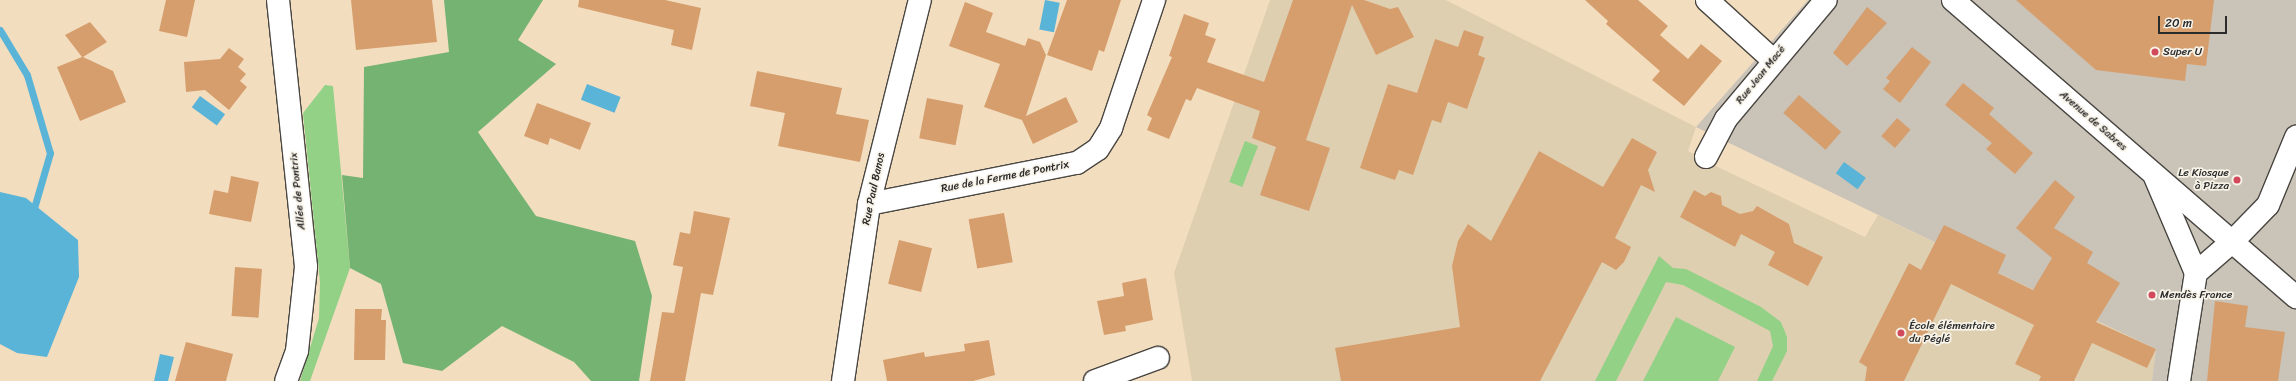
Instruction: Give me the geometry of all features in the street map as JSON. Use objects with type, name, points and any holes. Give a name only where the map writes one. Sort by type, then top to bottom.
[{"type":"street","name":"Allée de Pontrix","points":[[278,0],[306,267],[297,351],[286,381]]},
{"type":"street","name":"Rue Paul Banos","points":[[843,381],[868,204],[920,0]]},
{"type":"street","name":"Rue de la Ferme de Pontrix","points":[[868,204],[1077,162],[1098,149],[1111,128],[1154,0]]},
{"type":"street","points":[[1707,0],[1773,60]]},
{"type":"street","name":"Rue Jean Macé","points":[[1706,157],[1726,119],[1773,60],[1826,0]]},
{"type":"street","name":"Avenue de Sabres","points":[[1953,0],[2296,297]]},
{"type":"street","points":[[2196,273],[2233,241],[2268,205],[2296,137]]},
{"type":"street","points":[[2153,173],[2196,273],[2179,381]]},
{"type":"street","points":[[1095,381],[1158,358]]},
{"type":"shaded area","points":[[1270,0],[1446,0],[1696,127],[1688,151],[1720,168],[1865,237],[1878,215],[2156,349],[2152,381],[1192,381],[1174,273]]},
{"type":"shaded area","points":[[1808,0],[2296,0],[2296,381],[2152,381],[2156,349],[1696,127]]},
{"type":"green space","points":[[444,0],[543,0],[518,40],[556,64],[478,132],[536,216],[635,241],[652,296],[639,381],[591,381],[574,362],[502,326],[442,371],[403,363],[381,284],[350,268],[342,175],[363,178],[364,67],[449,52]]},
{"type":"green space","points":[[325,85],[333,86],[350,268],[310,381],[300,381],[319,318],[320,282],[303,113]]},
{"type":"green space","points":[[1245,141],[1258,146],[1242,187],[1229,182]]},
{"type":"green space","points":[[1659,256],[1673,268],[1686,269],[1761,307],[1781,322],[1787,337],[1787,351],[1772,381],[1757,381],[1773,346],[1770,331],[1683,285],[1666,282],[1616,381],[1595,381]]},
{"type":"green space","points":[[1676,317],[1735,347],[1718,381],[1643,381]]},
{"type":"water","points":[[1045,0],[1060,3],[1054,32],[1039,29]]},
{"type":"water","points":[[587,84],[621,97],[615,113],[581,100]]},
{"type":"water","points":[[200,96],[225,114],[217,126],[192,107]]},
{"type":"water","points":[[1844,162],[1866,178],[1858,189],[1836,173]]},
{"type":"water","points":[[0,192],[26,198],[78,240],[79,277],[47,357],[17,353],[0,344]]},
{"type":"water","points":[[160,354],[174,357],[168,381],[154,381]]},
{"type":"building","points":[[166,0],[195,0],[187,37],[159,31]]},
{"type":"building","points":[[351,0],[432,0],[437,42],[356,50]]},
{"type":"building","points":[[579,0],[665,0],[701,8],[692,50],[671,45],[674,30],[578,7]]},
{"type":"building","points":[[1067,0],[1121,0],[1104,52],[1099,50],[1092,71],[1047,55]]},
{"type":"building","points":[[1293,0],[1364,0],[1390,9],[1398,7],[1414,37],[1376,55],[1352,5],[1306,140],[1330,148],[1309,211],[1260,195],[1276,147],[1252,138],[1260,111],[1197,88],[1191,101],[1186,99],[1169,139],[1147,130],[1152,118],[1147,115],[1172,57],[1169,56],[1184,14],[1209,23],[1205,35],[1216,39],[1207,62],[1264,82]]},
{"type":"building","points":[[1585,0],[1638,0],[1668,26],[1660,35],[1688,59],[1701,44],[1722,61],[1684,106],[1652,80],[1660,71],[1606,24],[1608,21]]},
{"type":"building","points":[[2016,0],[2214,0],[2206,66],[2187,64],[2185,81],[2096,70]]},
{"type":"building","points":[[965,2],[993,13],[986,32],[1025,46],[1028,38],[1040,42],[1046,55],[1026,116],[1066,97],[1078,122],[1033,144],[1022,120],[984,107],[1000,64],[949,46]]},
{"type":"building","points":[[1867,7],[1887,23],[1847,66],[1833,53]]},
{"type":"building","points":[[90,22],[107,42],[83,57],[113,71],[126,102],[80,121],[57,67],[82,57],[65,35]]},
{"type":"building","points":[[1464,30],[1484,37],[1478,55],[1485,58],[1467,109],[1448,102],[1441,123],[1432,120],[1413,175],[1399,170],[1395,180],[1360,168],[1388,84],[1417,93],[1435,39],[1458,47]]},
{"type":"building","points":[[1912,47],[1931,62],[1900,103],[1883,89],[1890,81],[1886,78]]},
{"type":"building","points":[[229,48],[244,59],[238,67],[246,74],[240,81],[247,87],[229,110],[205,90],[186,92],[184,62],[220,59]]},
{"type":"building","points":[[757,71],[842,88],[836,114],[869,120],[860,162],[778,146],[785,113],[750,106]]},
{"type":"building","points":[[1963,83],[1994,108],[1989,114],[2033,153],[2015,174],[1986,149],[1992,143],[1945,105]]},
{"type":"building","points":[[1799,95],[1841,132],[1826,150],[1783,113]]},
{"type":"building","points":[[927,98],[963,105],[955,145],[919,138]]},
{"type":"building","points":[[537,103],[591,123],[580,150],[550,138],[548,145],[524,136]]},
{"type":"building","points":[[1897,118],[1911,130],[1895,148],[1881,136]]},
{"type":"building","points":[[1632,138],[1657,152],[1648,170],[1655,192],[1641,185],[1615,238],[1631,247],[1624,262],[1616,270],[1602,262],[1540,381],[1341,381],[1335,348],[1460,327],[1452,266],[1458,241],[1468,224],[1491,241],[1539,151],[1603,187]]},
{"type":"building","points":[[231,176],[259,182],[251,222],[209,214],[214,190],[228,193]]},
{"type":"building","points":[[2055,180],[2075,197],[2054,228],[2093,252],[2087,263],[2120,283],[2096,322],[2156,349],[2147,368],[2092,343],[2074,381],[2039,381],[2041,376],[2015,364],[2034,325],[1951,284],[1904,381],[1865,381],[1867,367],[1859,362],[1909,263],[1921,270],[1944,225],[2006,255],[1998,273],[2033,290],[2052,258],[2016,228]]},
{"type":"building","points":[[1694,190],[1705,196],[1711,192],[1721,196],[1722,205],[1740,214],[1753,211],[1757,206],[1789,224],[1794,243],[1823,257],[1808,286],[1768,265],[1775,252],[1741,234],[1735,247],[1680,217]]},
{"type":"building","points":[[694,211],[730,218],[713,295],[701,293],[685,381],[650,381],[662,312],[674,313],[683,267],[673,265],[680,232],[690,234]]},
{"type":"building","points":[[1004,213],[1013,262],[977,268],[969,219]]},
{"type":"building","points":[[899,240],[932,248],[921,292],[888,284]]},
{"type":"building","points":[[235,267],[262,269],[259,318],[232,316]]},
{"type":"building","points":[[1146,278],[1153,320],[1125,326],[1126,331],[1104,335],[1097,301],[1124,296],[1122,283]]},
{"type":"building","points":[[2215,301],[2248,306],[2245,327],[2285,332],[2278,381],[2207,381]]},
{"type":"building","points":[[355,309],[382,309],[381,320],[386,320],[385,360],[354,360]]},
{"type":"building","points":[[989,340],[995,375],[973,381],[887,381],[883,360],[924,352],[925,357],[965,351],[964,344]]},
{"type":"building","points":[[186,342],[233,354],[226,381],[175,381]]},
{"type":"waterway","points":[[0,30],[27,75],[50,153],[32,215]]},
{"type":"place","name":"Super U","points":[[2155,52]]},
{"type":"place","name":"Le Kiosque à Pizza","points":[[2237,180]]},
{"type":"place","name":"Mendès France","points":[[2152,295]]},
{"type":"place","name":"École élémentaire du Péglé","points":[[1901,333]]}]
